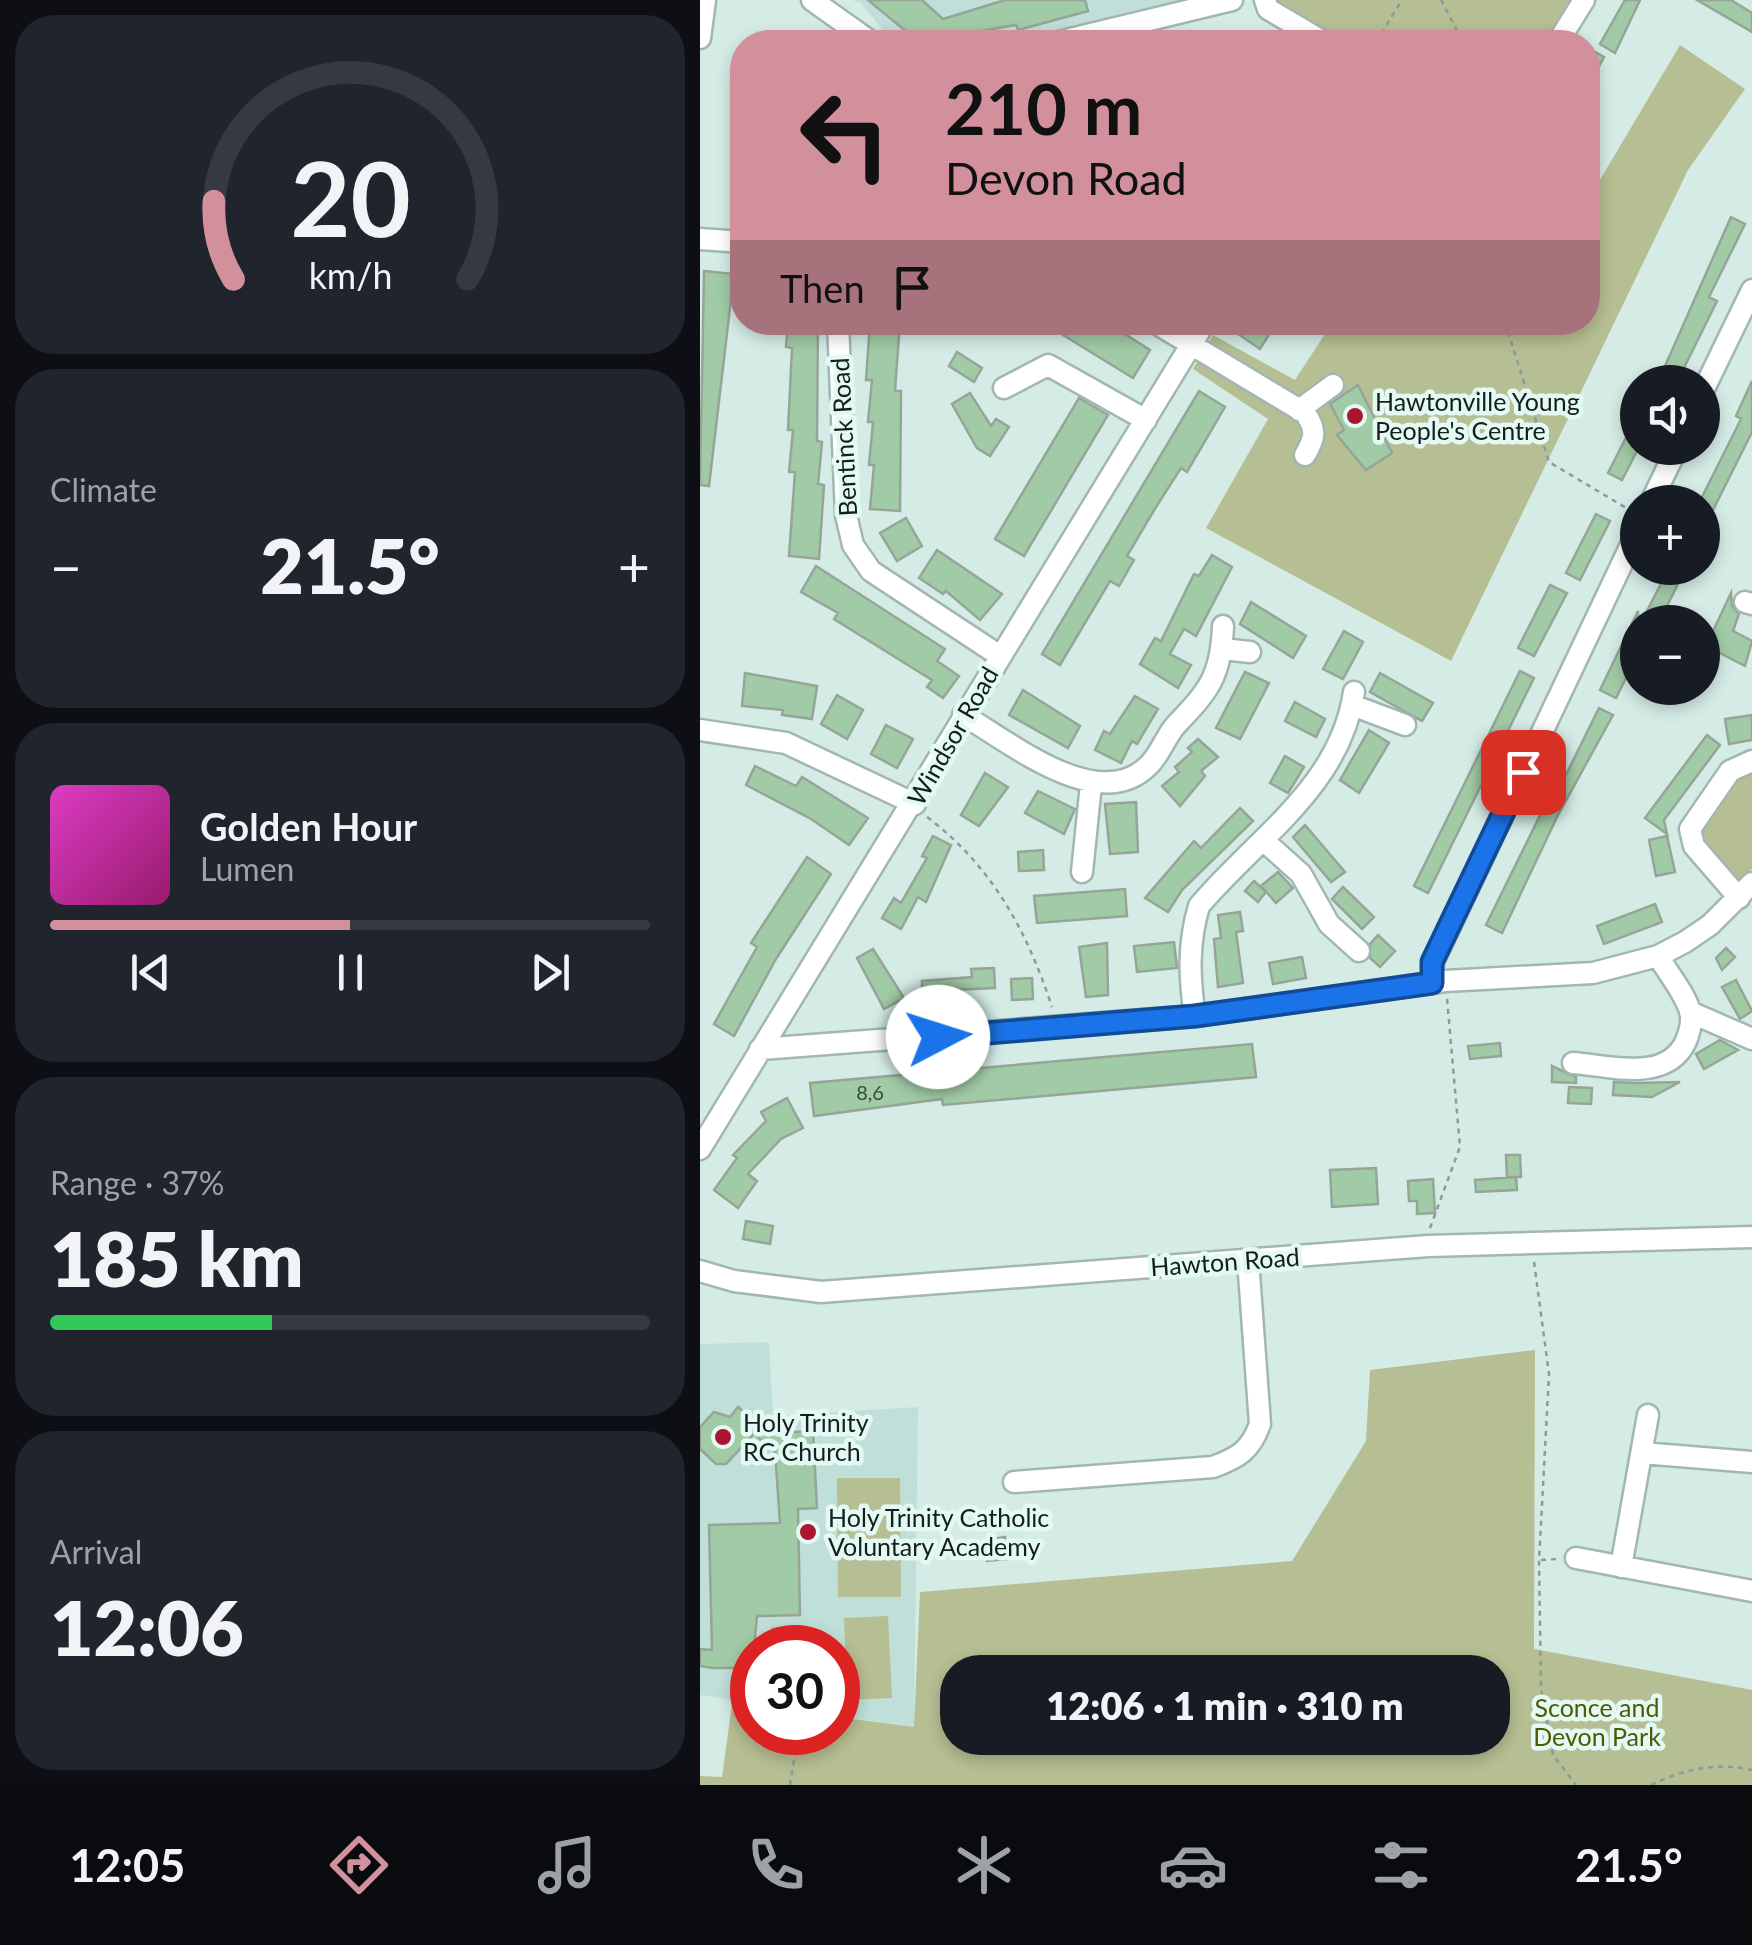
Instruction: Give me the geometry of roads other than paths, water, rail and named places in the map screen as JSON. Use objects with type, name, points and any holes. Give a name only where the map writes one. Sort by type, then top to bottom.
[{"type":"street","points":[[812,0],[854,30]]},
{"type":"street","points":[[1108,30],[1232,0]]},
{"type":"street","points":[[1265,0],[1268,8],[1304,30]]},
{"type":"street","points":[[1565,30],[1584,0]]},
{"type":"street","points":[[700,38],[703,4]]},
{"type":"street","points":[[700,239],[730,241]]},
{"type":"street","points":[[1716,365],[1752,290]]},
{"type":"street","name":"Bentinck Road","points":[[839,335],[846,516],[853,545],[871,570],[1000,656]]},
{"type":"street","points":[[1175,335],[1299,410],[1314,426],[1314,438],[1305,455]]},
{"type":"street","name":"Windsor Road","points":[[700,1149],[1198,335]]},
{"type":"street","points":[[1004,388],[1048,365],[1146,420]]},
{"type":"street","points":[[1299,410],[1333,385]]},
{"type":"street","points":[[1439,982],[1432,962],[1620,568]]},
{"type":"street","points":[[964,714],[1062,773],[1092,784],[1132,777],[1149,765],[1170,733],[1206,696],[1222,649],[1224,626]]},
{"type":"street","points":[[1222,649],[1250,652]]},
{"type":"street","points":[[1195,1016],[1191,932],[1199,906],[1316,786],[1344,736],[1353,698],[1405,725]]},
{"type":"street","points":[[700,730],[786,742],[913,806]]},
{"type":"street","points":[[760,1049],[1195,1016],[1439,982],[1593,973],[1658,956],[1710,925],[1745,890],[1694,846],[1690,829],[1730,770],[1752,760]]},
{"type":"street","points":[[1082,872],[1092,784]]},
{"type":"street","points":[[1263,840],[1301,874],[1329,924],[1359,950]]},
{"type":"street","points":[[1572,1064],[1643,1069],[1665,1065],[1681,1052],[1691,1029],[1690,1012],[1658,956]]},
{"type":"street","points":[[1690,1012],[1752,1039]]},
{"type":"street","name":"Hawton Road","points":[[700,1271],[734,1281],[822,1292],[1428,1246],[1531,1240],[1752,1237]]},
{"type":"street","points":[[1014,1482],[1037,1470],[1213,1467],[1237,1459],[1253,1443],[1260,1424],[1248,1260]]},
{"type":"street","points":[[1620,1567],[1648,1416]]},
{"type":"street","points":[[1642,1453],[1752,1462]]},
{"type":"street","points":[[1576,1558],[1752,1591]]},
{"type":"place","name":"Hawtonville Young People's Centre","points":[[1355,416]]},
{"type":"place","name":"Holy Trinity RC Church","points":[[723,1437]]},
{"type":"place","name":"Holy Trinity Catholic Voluntary Academy","points":[[808,1532]]},
{"type":"park label","name":"Sconce and Devon Park","points":[[1597,1722]]}]
